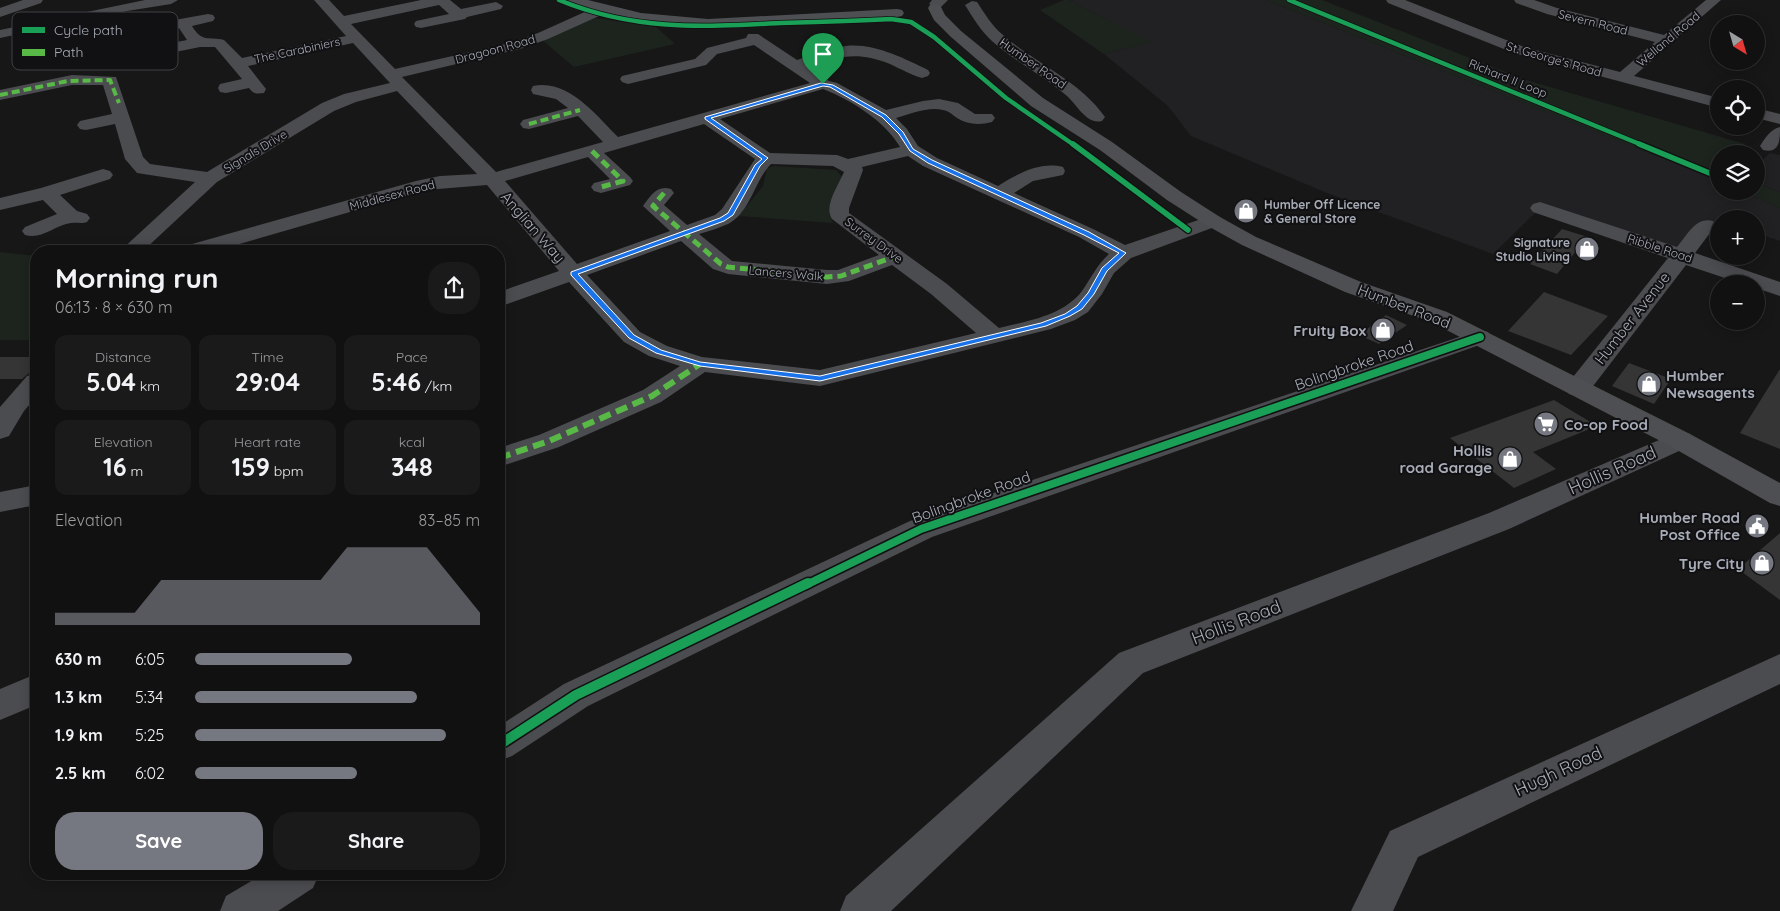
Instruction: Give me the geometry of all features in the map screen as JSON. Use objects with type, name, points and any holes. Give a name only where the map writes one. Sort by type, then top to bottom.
[{"type":"main road","points":[[575,0],[603,9],[648,18],[699,22],[924,13],[936,3]]},
{"type":"main road","points":[[836,16],[864,10],[884,2],[886,10],[904,14]]},
{"type":"main road","name":"Humber Road","points":[[936,3],[939,17],[956,34],[1037,102],[1106,146],[1213,222],[1299,264],[1439,318],[1480,337],[1680,440],[1780,496]]},
{"type":"main road","name":"Humber Road","points":[[904,14],[926,18],[956,34]]},
{"type":"street","points":[[0,13],[36,0]]},
{"type":"street","points":[[103,12],[171,0]]},
{"type":"street","name":"Anglian Way","points":[[321,0],[492,179],[574,274],[632,336],[658,351],[700,364],[820,378],[1043,324],[1067,315],[1080,307],[1091,294],[1105,270],[1123,253],[1213,222]]},
{"type":"street","points":[[343,21],[441,0],[460,14]]},
{"type":"street","name":"St. George's Road","points":[[1393,0],[1519,50],[1710,101]]},
{"type":"street","name":"Severn Road","points":[[1521,0],[1546,4],[1666,40]]},
{"type":"street","name":"Welland Road","points":[[1622,78],[1714,0]]},
{"type":"street","points":[[421,24],[496,6]]},
{"type":"street","name":"Dragoon Road","points":[[392,76],[515,46],[543,36],[603,9]]},
{"type":"street","name":"Humber Road","points":[[969,9],[994,36],[1054,76],[1074,92],[1096,117]]},
{"type":"street","points":[[178,24],[208,18]]},
{"type":"street","points":[[183,23],[196,43]]},
{"type":"street","name":"The Carabiniers","points":[[238,63],[357,38]]},
{"type":"street","points":[[628,79],[700,62],[712,51],[754,38],[823,84],[832,86],[884,116],[901,133],[912,150],[930,162],[1086,233],[1123,253]]},
{"type":"street","name":"The Carabiniers","points":[[178,47],[196,43],[219,43],[255,85],[226,88]]},
{"type":"street","points":[[796,65],[845,51],[857,51],[895,60],[922,73]]},
{"type":"street","name":"Signals Drive","points":[[137,245],[210,178],[328,108],[392,76]]},
{"type":"street","points":[[0,95],[72,80],[110,80],[134,158],[144,169],[210,178]]},
{"type":"street","name":"Middlesex Road","points":[[215,245],[423,185],[440,182],[492,179],[823,84]]},
{"type":"street","points":[[539,90],[550,90],[562,96],[580,110],[615,144]]},
{"type":"street","name":"Humber Road","points":[[1037,102],[1074,92]]},
{"type":"street","points":[[884,116],[917,108],[945,105],[970,119],[986,118]]},
{"type":"street","points":[[529,124],[580,110]]},
{"type":"street","points":[[1765,115],[1780,119]]},
{"type":"street","points":[[86,125],[122,118]]},
{"type":"street","points":[[707,118],[766,158],[837,161],[848,166],[867,159],[912,150]]},
{"type":"street","points":[[592,151],[623,181],[601,187]]},
{"type":"street","points":[[505,298],[722,219],[731,214],[758,165],[766,158]]},
{"type":"street","name":"Surrey Drive","points":[[848,166],[854,170],[854,173],[839,208],[839,215],[939,289],[993,335]]},
{"type":"street","points":[[1000,193],[1027,176],[1056,171]]},
{"type":"street","points":[[0,204],[47,193],[103,175]]},
{"type":"street","points":[[32,231],[75,217],[47,193]]},
{"type":"street","points":[[664,193],[653,206],[685,234]]},
{"type":"street","name":"Ribble Road","points":[[1540,208],[1780,289]]},
{"type":"street","name":"Humber Avenue","points":[[1578,388],[1681,255],[1706,226]]},
{"type":"street","name":"Lancers Walk","points":[[685,234],[720,264],[734,269],[828,277],[841,276],[896,256]]},
{"type":"street","name":"Bolingbroke Road","points":[[505,741],[576,695],[921,529],[1480,337]]},
{"type":"street","points":[[505,456],[549,441],[652,396],[700,364]]},
{"type":"street","points":[[0,430],[13,407],[30,389]]},
{"type":"street","name":"Hollis Road","points":[[861,911],[1131,663],[1499,521],[1680,440]]},
{"type":"street","points":[[0,502],[30,496]]},
{"type":"street","name":"Hugh Road","points":[[1372,911],[1404,844],[1780,668]]},
{"type":"street","points":[[0,705],[30,692]]},
{"type":"street","points":[[241,911],[290,880]]},
{"type":"shaded area","points":[[1064,0],[1074,0],[1070,1],[1151,42],[1104,54],[1040,10]]},
{"type":"shaded area","points":[[1266,0],[1710,177],[1710,200],[1762,200],[1780,208],[1780,241],[1765,236],[1765,210],[1710,210],[1710,227],[1676,261],[1535,213],[1493,254],[1327,193],[1191,136],[1168,106],[1104,54],[1150,42],[1070,1]]},
{"type":"shaded area","points":[[1266,0],[1322,0],[1526,80],[1745,144],[1710,145],[1710,178]]},
{"type":"shaded area","points":[[595,18],[656,27],[675,44],[574,67],[541,39]]},
{"type":"shaded area","points":[[1770,153],[1780,155],[1780,192],[1765,186],[1765,158]]},
{"type":"shaded area","points":[[774,166],[836,170],[842,177],[829,214],[833,223],[739,216],[763,186],[767,168]]},
{"type":"shaded area","points":[[1765,186],[1780,192],[1780,208],[1762,200],[1765,200]]},
{"type":"shaded area","points":[[0,252],[30,255],[30,340],[0,340]]},
{"type":"building","points":[[1562,229],[1588,237],[1557,274],[1530,264]]},
{"type":"building","points":[[1544,292],[1608,316],[1571,355],[1508,331]]},
{"type":"building","name":"Fruity Box","points":[[1386,315],[1407,325],[1379,344],[1359,335]]},
{"type":"building","points":[[0,357],[30,357],[30,372],[22,379],[0,379]]},
{"type":"building","name":"Humber Newsagents","points":[[1629,363],[1671,379],[1654,404],[1612,386]]},
{"type":"building","points":[[1780,369],[1780,449],[1740,433]]},
{"type":"building","points":[[1554,400],[1597,426],[1533,452],[1556,469],[1514,488],[1450,438]]},
{"type":"building","name":"Tyre City","points":[[1780,533],[1780,600],[1738,569]]},
{"type":"marked path","points":[[0,95],[68,81],[96,79],[110,80],[119,103]]},
{"type":"marked path","points":[[529,124],[580,110]]},
{"type":"marked path","points":[[592,151],[623,181],[601,187]]},
{"type":"marked path","points":[[664,193],[653,206],[721,264],[728,267],[827,277],[841,276],[896,256]]},
{"type":"marked path","points":[[505,456],[549,441],[652,396],[700,364]]},
{"type":"cycle path","points":[[559,0],[586,11],[613,18],[671,25],[701,26],[891,19],[911,22],[934,37],[1006,98],[1097,161],[1188,230]]},
{"type":"cycle path","name":"Richard II Loop","points":[[1289,0],[1710,173]]},
{"type":"cycle path","points":[[505,741],[576,695],[921,529],[1480,337]]},
{"type":"place","name":"Humber Off Licence & General Store","points":[[1246,211]]},
{"type":"place","name":"Signature Studio Living","points":[[1587,249]]},
{"type":"place","name":"Fruity Box","points":[[1383,330]]},
{"type":"place","name":"Humber Newsagents","points":[[1649,384]]},
{"type":"place","name":"Co-op Food","points":[[1546,424]]},
{"type":"place","name":"Hollis road Garage","points":[[1510,459]]},
{"type":"place","name":"Humber Road Post Office","points":[[1757,526]]},
{"type":"place","name":"Tyre City","points":[[1762,563]]},
{"type":"route","points":[[823,84],[832,86],[884,116],[901,133],[912,150],[930,162],[1014,199],[1123,253],[1105,270],[1091,294],[1080,307],[1067,315],[1043,324],[820,378],[700,364],[658,351],[632,336],[574,274],[685,234],[731,214],[758,165],[766,158],[707,118],[823,84]]}]
